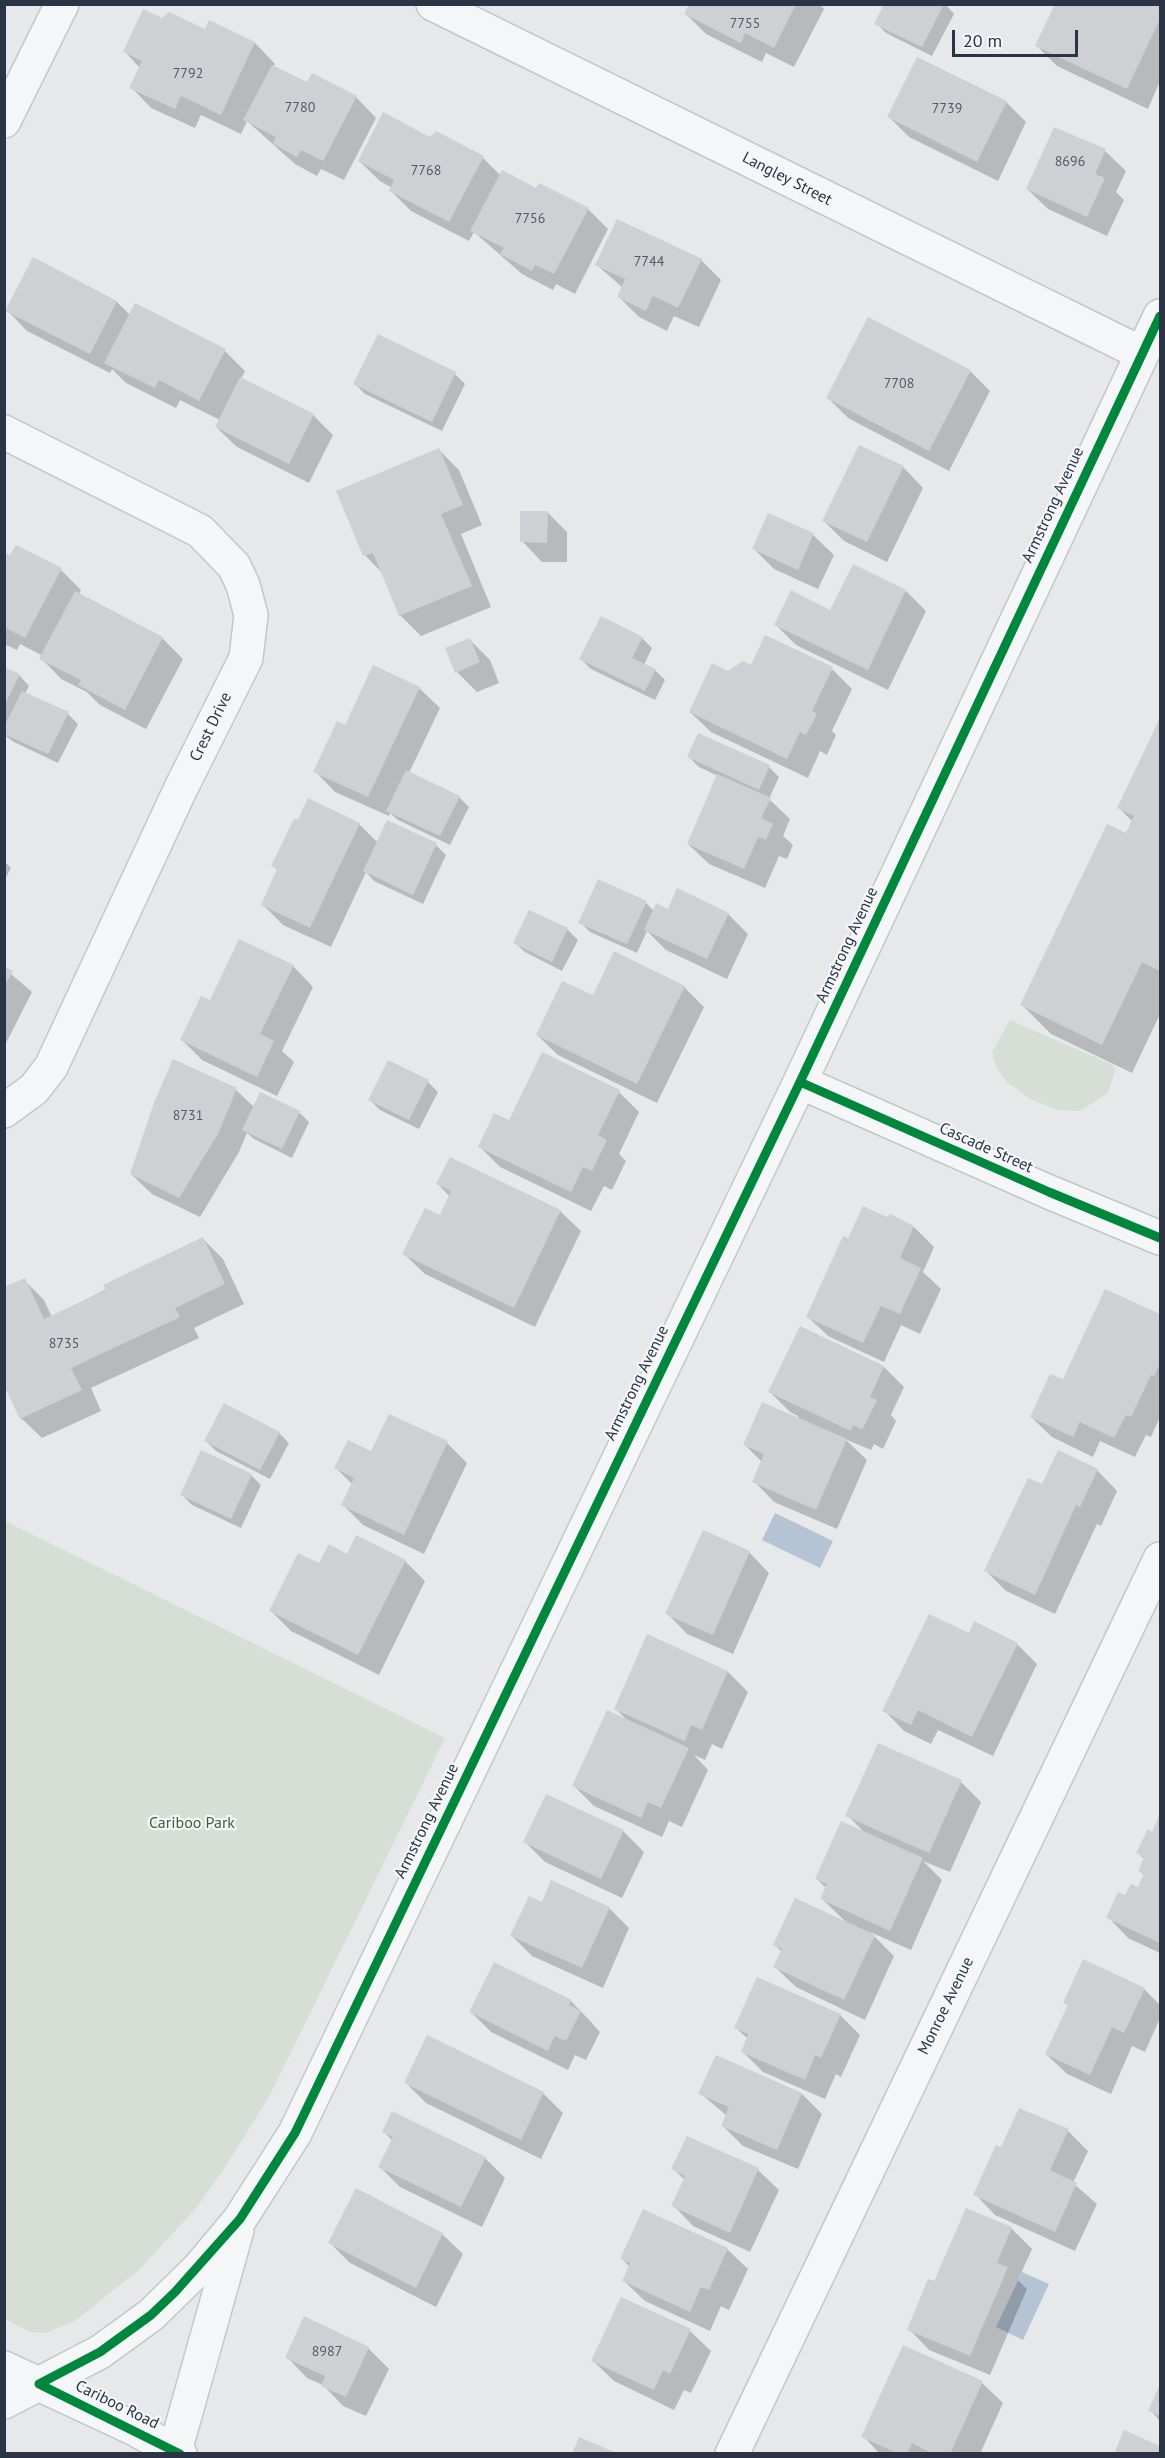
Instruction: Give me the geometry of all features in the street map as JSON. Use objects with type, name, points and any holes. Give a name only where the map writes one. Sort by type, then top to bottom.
[{"type":"street","points":[[4,121],[62,4]]},
{"type":"street","name":"Langley Street","points":[[434,4],[1141,353]]},
{"type":"street","name":"Armstrong Avenue","points":[[4,2403],[100,2352],[151,2315],[199,2268],[240,2219],[300,2122],[800,1082],[1141,353],[1161,316]]},
{"type":"street","name":"Crest Drive","points":[[4,432],[200,531],[234,566],[243,585],[251,622],[246,658],[181,788],[51,1067],[34,1089],[4,1112]]},
{"type":"street","name":"Cascade Street","points":[[800,1082],[1049,1192],[1161,1238]]},
{"type":"street","name":"Monroe Avenue","points":[[732,2454],[1161,1559]]},
{"type":"street","points":[[178,2452],[240,2219]]},
{"type":"street","name":"Cariboo Road","points":[[4,2368],[178,2452]]},
{"type":"green space","points":[[1010,1020],[1113,1065],[1115,1071],[1108,1093],[1080,1111],[1057,1110],[1032,1100],[1007,1082],[996,1067],[992,1052]]},
{"type":"green space","name":"Cariboo Park","points":[[5,1521],[445,1738],[271,2093],[224,2169],[196,2208],[139,2270],[76,2320],[46,2333],[30,2332],[5,2319]]},
{"type":"water","points":[[775,1513],[833,1541],[820,1568],[762,1540]]},
{"type":"water","points":[[1022,2272],[1049,2284],[1023,2340],[996,2327]]},
{"type":"building","points":[[689,4],[796,4],[774,48],[745,33],[741,43],[684,14]]},
{"type":"building","points":[[884,4],[944,4],[922,47],[874,24]]},
{"type":"building","points":[[1055,4],[1156,4],[1160,7],[1160,19],[1127,89],[1035,46]]},
{"type":"building","points":[[143,9],[162,18],[169,12],[205,29],[209,20],[255,42],[221,115],[181,96],[175,109],[129,88],[142,61],[123,52]]},
{"type":"building","points":[[917,57],[1007,101],[977,162],[887,117]]},
{"type":"building","points":[[272,65],[307,82],[312,73],[357,96],[323,161],[301,150],[297,157],[273,144],[276,137],[243,120]]},
{"type":"building","points":[[383,112],[430,137],[436,131],[484,156],[449,222],[389,191],[394,180],[358,161]]},
{"type":"building","points":[[1054,127],[1106,149],[1095,174],[1105,178],[1087,217],[1026,189]]},
{"type":"building","points":[[502,170],[536,188],[539,183],[589,208],[554,274],[535,265],[532,271],[500,254],[504,248],[470,231]]},
{"type":"building","points":[[617,219],[702,259],[678,308],[653,296],[646,311],[617,297],[625,279],[595,265]]},
{"type":"building","points":[[33,257],[117,301],[90,354],[5,311]]},
{"type":"building","points":[[135,303],[226,349],[199,401],[159,380],[155,388],[104,363]]},
{"type":"building","points":[[868,317],[971,370],[929,451],[826,398]]},
{"type":"building","points":[[378,334],[456,372],[432,422],[353,384]]},
{"type":"building","points":[[240,377],[314,414],[289,464],[215,427]]},
{"type":"building","points":[[859,445],[904,466],[867,542],[822,521]]},
{"type":"building","points":[[439,448],[463,505],[441,514],[472,586],[399,616],[373,553],[363,556],[336,491]]},
{"type":"building","points":[[520,511],[548,511],[547,543],[520,542]]},
{"type":"building","points":[[768,513],[814,533],[798,570],[752,549]]},
{"type":"building","points":[[16,545],[62,568],[25,638],[4,627],[4,552],[10,555]]},
{"type":"building","points":[[853,564],[906,590],[868,670],[774,625],[791,590],[830,610]]},
{"type":"building","points":[[75,591],[163,637],[125,710],[78,685],[81,680],[39,659]]},
{"type":"building","points":[[601,616],[643,637],[632,658],[656,669],[645,691],[579,659]]},
{"type":"building","points":[[765,635],[833,667],[812,711],[817,714],[806,735],[800,732],[787,759],[689,712],[712,663],[728,671],[743,661],[751,665]]},
{"type":"building","points":[[470,638],[480,662],[455,673],[445,648]]},
{"type":"building","points":[[373,665],[420,687],[368,797],[313,772],[337,721],[345,725]]},
{"type":"building","points":[[4,667],[20,674],[4,706]]},
{"type":"building","points":[[22,691],[69,712],[48,754],[4,734],[4,727]]},
{"type":"building","points":[[1160,718],[1160,971],[1142,962],[1102,1045],[1020,1005],[1107,824],[1126,833],[1134,816],[1117,808]]},
{"type":"building","points":[[698,733],[770,765],[759,790],[687,757]]},
{"type":"building","points":[[406,770],[460,796],[440,836],[386,811]]},
{"type":"building","points":[[717,774],[771,798],[761,818],[773,824],[766,840],[758,837],[744,869],[687,844]]},
{"type":"building","points":[[308,798],[360,823],[310,928],[261,905],[277,869],[271,866],[294,819],[298,819]]},
{"type":"building","points":[[387,820],[437,843],[413,895],[363,871]]},
{"type":"building","points":[[598,879],[647,901],[627,944],[578,923]]},
{"type":"building","points":[[677,888],[729,913],[707,959],[644,930],[656,903],[668,909]]},
{"type":"building","points":[[529,910],[568,928],[552,962],[513,943]]},
{"type":"building","points":[[239,939],[294,965],[260,1034],[274,1041],[257,1077],[180,1040],[201,996],[210,1000]]},
{"type":"building","points":[[614,951],[685,986],[637,1084],[536,1035],[562,981],[593,995]]},
{"type":"building","points":[[4,967],[13,971],[4,987]]},
{"type":"building","points":[[542,1052],[620,1090],[598,1135],[607,1140],[592,1171],[583,1167],[571,1192],[478,1147],[494,1113],[509,1120]]},
{"type":"building","points":[[173,1059],[237,1088],[219,1132],[179,1198],[130,1174],[155,1100]]},
{"type":"building","points":[[388,1060],[429,1080],[409,1120],[368,1100]]},
{"type":"building","points":[[260,1092],[300,1111],[282,1149],[242,1130]]},
{"type":"building","points":[[450,1157],[561,1210],[514,1308],[402,1254],[425,1208],[440,1215],[451,1191],[436,1184]]},
{"type":"building","points":[[863,1206],[887,1217],[890,1214],[914,1226],[900,1258],[921,1268],[900,1314],[881,1306],[863,1343],[806,1317],[843,1236],[848,1238]]},
{"type":"building","points":[[203,1237],[225,1284],[175,1308],[180,1317],[71,1368],[82,1390],[20,1419],[4,1386],[4,1287],[25,1278],[44,1319],[106,1290],[103,1285]]},
{"type":"building","points":[[1105,1289],[1160,1314],[1160,1363],[1154,1376],[1151,1375],[1131,1417],[1126,1415],[1114,1438],[1080,1422],[1073,1437],[1030,1417],[1050,1374],[1063,1379]]},
{"type":"building","points":[[800,1326],[884,1366],[870,1397],[877,1400],[862,1430],[853,1425],[851,1431],[768,1392]]},
{"type":"building","points":[[762,1402],[847,1439],[816,1510],[752,1482],[764,1454],[743,1445]]},
{"type":"building","points":[[224,1403],[280,1432],[260,1470],[204,1441]]},
{"type":"building","points":[[389,1414],[448,1441],[404,1535],[341,1505],[354,1478],[334,1468],[348,1440],[371,1451]]},
{"type":"building","points":[[201,1450],[252,1474],[231,1519],[180,1495]]},
{"type":"building","points":[[1058,1450],[1098,1469],[1080,1507],[1076,1505],[1035,1595],[984,1571],[1028,1478],[1042,1484]]},
{"type":"building","points":[[703,1530],[750,1551],[713,1635],[665,1614]]},
{"type":"building","points":[[356,1535],[406,1560],[358,1655],[269,1611],[298,1553],[319,1563],[329,1544],[347,1554]]},
{"type":"building","points":[[929,1614],[969,1633],[974,1621],[1018,1643],[972,1737],[918,1710],[911,1725],[882,1711]]},
{"type":"building","points":[[647,1634],[728,1671],[702,1730],[691,1725],[685,1741],[614,1709]]},
{"type":"building","points":[[607,1710],[689,1748],[661,1808],[648,1802],[641,1818],[572,1786]]},
{"type":"building","points":[[878,1743],[962,1780],[929,1853],[845,1816]]},
{"type":"building","points":[[546,1794],[624,1830],[601,1879],[523,1842]]},
{"type":"building","points":[[1160,1814],[1160,1943],[1106,1918],[1118,1892],[1125,1895],[1131,1884],[1138,1887],[1144,1873],[1138,1871],[1144,1857],[1136,1853],[1148,1829],[1152,1832]]},
{"type":"building","points":[[841,1821],[923,1858],[890,1931],[820,1899],[827,1884],[815,1879]]},
{"type":"building","points":[[551,1880],[610,1907],[582,1968],[510,1936],[529,1896],[542,1902]]},
{"type":"building","points":[[795,1898],[875,1935],[844,2000],[773,1967],[782,1949],[773,1945]]},
{"type":"building","points":[[1083,1959],[1145,1988],[1124,2033],[1112,2027],[1090,2075],[1045,2054],[1068,2005],[1063,2003]]},
{"type":"building","points":[[494,1962],[572,2000],[569,2005],[581,2011],[566,2041],[555,2036],[548,2051],[469,2012]]},
{"type":"building","points":[[757,1977],[841,2014],[821,2058],[815,2055],[805,2080],[741,2052],[748,2034],[734,2028]]},
{"type":"building","points":[[427,2035],[544,2092],[521,2140],[404,2083]]},
{"type":"building","points":[[716,2055],[802,2093],[777,2150],[721,2126],[729,2107],[698,2094]]},
{"type":"building","points":[[1019,2108],[1069,2129],[1050,2170],[1077,2183],[1055,2232],[973,2195],[996,2145],[1001,2147]]},
{"type":"building","points":[[392,2111],[486,2157],[461,2207],[378,2167],[393,2137],[382,2132]]},
{"type":"building","points":[[687,2136],[759,2168],[730,2233],[671,2206],[685,2176],[671,2169]]},
{"type":"building","points":[[356,2188],[443,2233],[416,2288],[328,2243]]},
{"type":"building","points":[[966,2208],[1012,2227],[997,2263],[1008,2267],[970,2356],[907,2330],[928,2279],[934,2281]]},
{"type":"building","points":[[643,2209],[728,2248],[709,2290],[701,2287],[690,2312],[622,2281],[630,2263],[620,2259]]},
{"type":"building","points":[[621,2297],[691,2329],[670,2374],[663,2370],[654,2390],[591,2361]]},
{"type":"building","points":[[304,2316],[369,2347],[346,2397],[321,2386],[325,2376],[285,2358]]},
{"type":"building","points":[[903,2345],[983,2381],[950,2454],[933,2454],[912,2443],[907,2454],[899,2454],[861,2437]]},
{"type":"building","points":[[1160,2384],[1160,2416],[1148,2411]]},
{"type":"building","points":[[1124,2430],[1160,2446],[1160,2454],[1114,2454]]},
{"type":"building","points":[[579,2437],[619,2454],[572,2454]]},
{"type":"cycle path","points":[[39,2384],[100,2352],[151,2315],[175,2292],[240,2219],[295,2133],[800,1082],[1160,316]]},
{"type":"cycle path","points":[[800,1082],[1049,1192],[1160,1238]]},
{"type":"cycle path","points":[[39,2384],[180,2454]]}]
